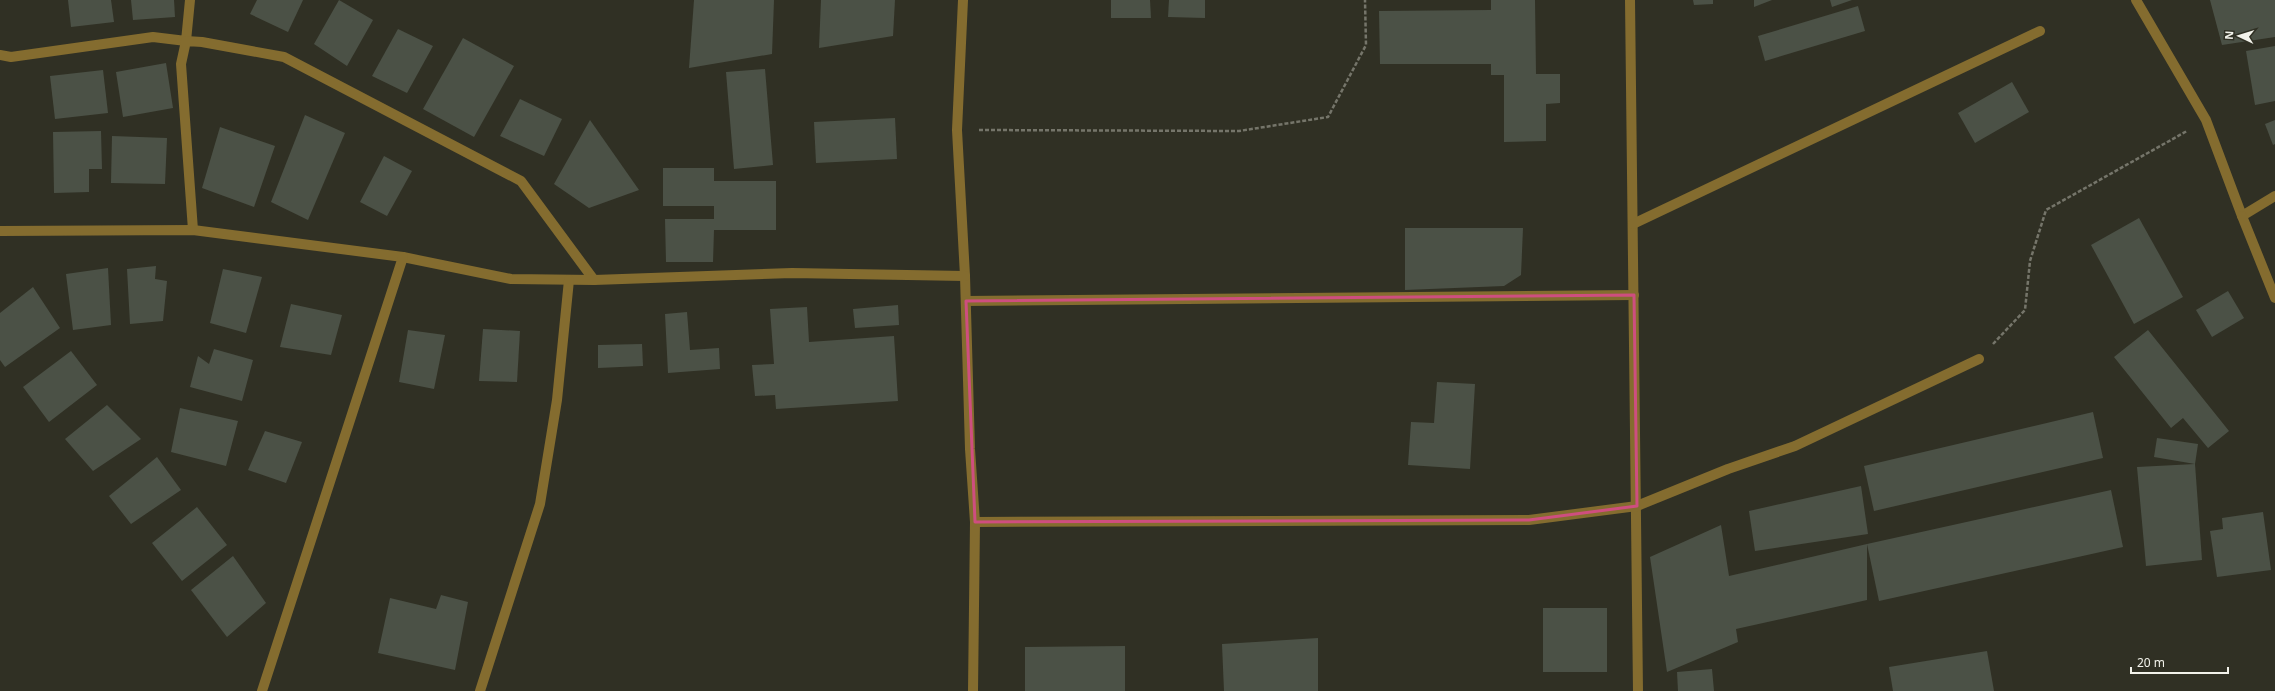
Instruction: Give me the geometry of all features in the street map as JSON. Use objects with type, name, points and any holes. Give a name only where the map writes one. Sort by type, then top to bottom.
[{"type":"street","points":[[190,0],[186,41],[181,64],[193,230]]},
{"type":"street","points":[[963,0],[957,130],[965,276],[970,449],[975,522],[974,691]]},
{"type":"street","points":[[1630,0],[1638,691]]},
{"type":"street","points":[[2136,0],[2206,120],[2275,298]]},
{"type":"street","points":[[1633,224],[2040,31]]},
{"type":"street","points":[[0,55],[11,57],[153,37],[202,42],[284,57],[521,181],[594,280]]},
{"type":"street","points":[[2242,216],[2275,196]]},
{"type":"street","points":[[0,231],[193,230],[403,257],[510,279],[594,280],[792,273],[965,276]]},
{"type":"street","points":[[262,691],[403,257]]},
{"type":"street","points":[[480,691],[540,504],[557,400],[568,280]]},
{"type":"street","points":[[966,301],[1634,295]]},
{"type":"street","points":[[975,522],[1529,520],[1637,506],[1728,469],[1795,446],[1979,359]]},
{"type":"path","points":[[957,130],[1240,131],[1328,117],[1366,45],[1364,0]]},
{"type":"path","points":[[1979,359],[2025,310],[2030,261],[2046,210],[2206,120]]},
{"type":"highlighted area","points":[[1634,295],[1637,506],[1529,520],[975,522],[966,301]]},
{"type":"building","points":[[68,0],[111,0],[114,22],[71,27]]},
{"type":"building","points":[[131,0],[174,0],[175,17],[133,20]]},
{"type":"building","points":[[257,0],[303,0],[288,32],[250,14]]},
{"type":"building","points":[[339,0],[373,20],[347,66],[314,44]]},
{"type":"building","points":[[694,0],[774,0],[772,54],[689,68]]},
{"type":"building","points":[[821,0],[895,0],[893,36],[819,48]]},
{"type":"building","points":[[1111,0],[1150,0],[1151,18],[1111,18]]},
{"type":"building","points":[[1169,0],[1205,0],[1205,18],[1168,17]]},
{"type":"building","points":[[1491,0],[1535,0],[1536,74],[1560,74],[1560,103],[1546,104],[1546,141],[1504,142],[1504,75],[1491,75],[1491,64],[1380,64],[1379,11],[1491,10]]},
{"type":"building","points":[[1693,0],[1713,0],[1713,4],[1694,5]]},
{"type":"building","points":[[1754,0],[1772,0],[1754,7]]},
{"type":"building","points":[[1830,0],[1852,0],[1832,7]]},
{"type":"building","points":[[2210,0],[2275,0],[2275,37],[2222,45]]},
{"type":"building","points":[[1858,6],[1865,31],[1765,61],[1758,36]]},
{"type":"building","points":[[398,29],[433,46],[407,93],[372,76]]},
{"type":"building","points":[[463,38],[514,66],[474,137],[423,109]]},
{"type":"building","points":[[2275,46],[2275,101],[2255,105],[2246,51]]},
{"type":"building","points":[[166,63],[173,108],[123,117],[116,72]]},
{"type":"building","points":[[765,69],[773,165],[734,169],[726,72]]},
{"type":"building","points":[[103,70],[108,113],[55,119],[50,76]]},
{"type":"building","points":[[2012,82],[2029,112],[1975,143],[1958,113]]},
{"type":"building","points":[[520,99],[562,119],[544,156],[500,136]]},
{"type":"building","points":[[305,115],[345,133],[308,220],[271,202]]},
{"type":"building","points":[[895,118],[897,159],[816,163],[814,122]]},
{"type":"building","points":[[590,120],[639,190],[589,208],[554,184]]},
{"type":"building","points":[[2275,120],[2275,144],[2273,145],[2265,124]]},
{"type":"building","points":[[220,127],[275,146],[254,207],[202,188]]},
{"type":"building","points":[[101,131],[102,169],[89,169],[89,192],[54,193],[53,132]]},
{"type":"building","points":[[112,136],[167,138],[165,184],[111,183]]},
{"type":"building","points":[[384,156],[412,171],[387,216],[360,202]]},
{"type":"building","points":[[663,168],[714,168],[714,181],[776,181],[776,230],[714,230],[713,262],[666,262],[665,219],[714,219],[714,206],[663,206]]},
{"type":"building","points":[[2139,218],[2183,297],[2134,324],[2091,245]]},
{"type":"building","points":[[1405,228],[1523,228],[1521,275],[1504,286],[1405,290]]},
{"type":"building","points":[[156,266],[155,279],[167,281],[163,321],[130,324],[127,269]]},
{"type":"building","points":[[108,268],[111,325],[73,330],[66,274]]},
{"type":"building","points":[[223,269],[262,277],[246,333],[210,323]]},
{"type":"building","points":[[33,287],[60,328],[5,367],[0,360],[0,313]]},
{"type":"building","points":[[2228,291],[2244,318],[2212,337],[2196,310]]},
{"type":"building","points":[[291,304],[342,315],[331,355],[280,347]]},
{"type":"building","points":[[898,305],[899,325],[855,328],[853,309]]},
{"type":"building","points":[[807,307],[809,342],[894,336],[898,401],[776,409],[775,395],[755,396],[752,365],[774,364],[770,309]]},
{"type":"building","points":[[687,312],[690,350],[719,348],[720,369],[668,373],[665,314]]},
{"type":"building","points":[[483,329],[520,331],[517,382],[479,381]]},
{"type":"building","points":[[408,330],[445,335],[434,389],[399,382]]},
{"type":"building","points":[[2148,330],[2229,431],[2208,448],[2183,418],[2171,428],[2114,357]]},
{"type":"building","points":[[642,344],[643,366],[598,368],[598,345]]},
{"type":"building","points":[[214,349],[253,360],[242,401],[190,387],[198,356],[209,364]]},
{"type":"building","points":[[71,351],[97,385],[49,422],[23,387]]},
{"type":"building","points":[[1437,382],[1475,384],[1470,469],[1408,465],[1411,422],[1434,423]]},
{"type":"building","points":[[107,405],[141,439],[93,471],[65,439]]},
{"type":"building","points":[[180,408],[238,421],[226,466],[171,452]]},
{"type":"building","points":[[2093,412],[2103,458],[1874,511],[1864,466]]},
{"type":"building","points":[[265,431],[302,442],[286,483],[248,470]]},
{"type":"building","points":[[2157,438],[2198,444],[2195,464],[2154,457]]},
{"type":"building","points":[[157,457],[181,490],[131,524],[109,496]]},
{"type":"building","points":[[2195,464],[2202,560],[2146,566],[2137,467]]},
{"type":"building","points":[[1861,486],[1868,534],[1755,551],[1749,511]]},
{"type":"building","points":[[2111,490],[2123,547],[1879,601],[1867,544]]},
{"type":"building","points":[[197,507],[227,545],[182,581],[152,543]]},
{"type":"building","points":[[2263,512],[2271,570],[2217,577],[2210,531],[2223,529],[2222,518]]},
{"type":"building","points":[[1721,525],[1729,576],[1867,544],[1867,600],[1736,629],[1738,642],[1667,672],[1650,557]]},
{"type":"building","points":[[233,556],[266,603],[227,637],[191,590]]},
{"type":"building","points":[[441,595],[468,602],[455,670],[378,653],[390,598],[436,609]]},
{"type":"building","points":[[1543,608],[1607,608],[1607,672],[1543,672]]},
{"type":"building","points":[[1318,638],[1318,691],[1224,691],[1222,644]]},
{"type":"building","points":[[1125,646],[1125,691],[1025,691],[1025,647]]},
{"type":"building","points":[[1987,651],[1994,691],[1893,691],[1889,667]]},
{"type":"building","points":[[1712,669],[1714,691],[1678,691],[1677,672]]}]
